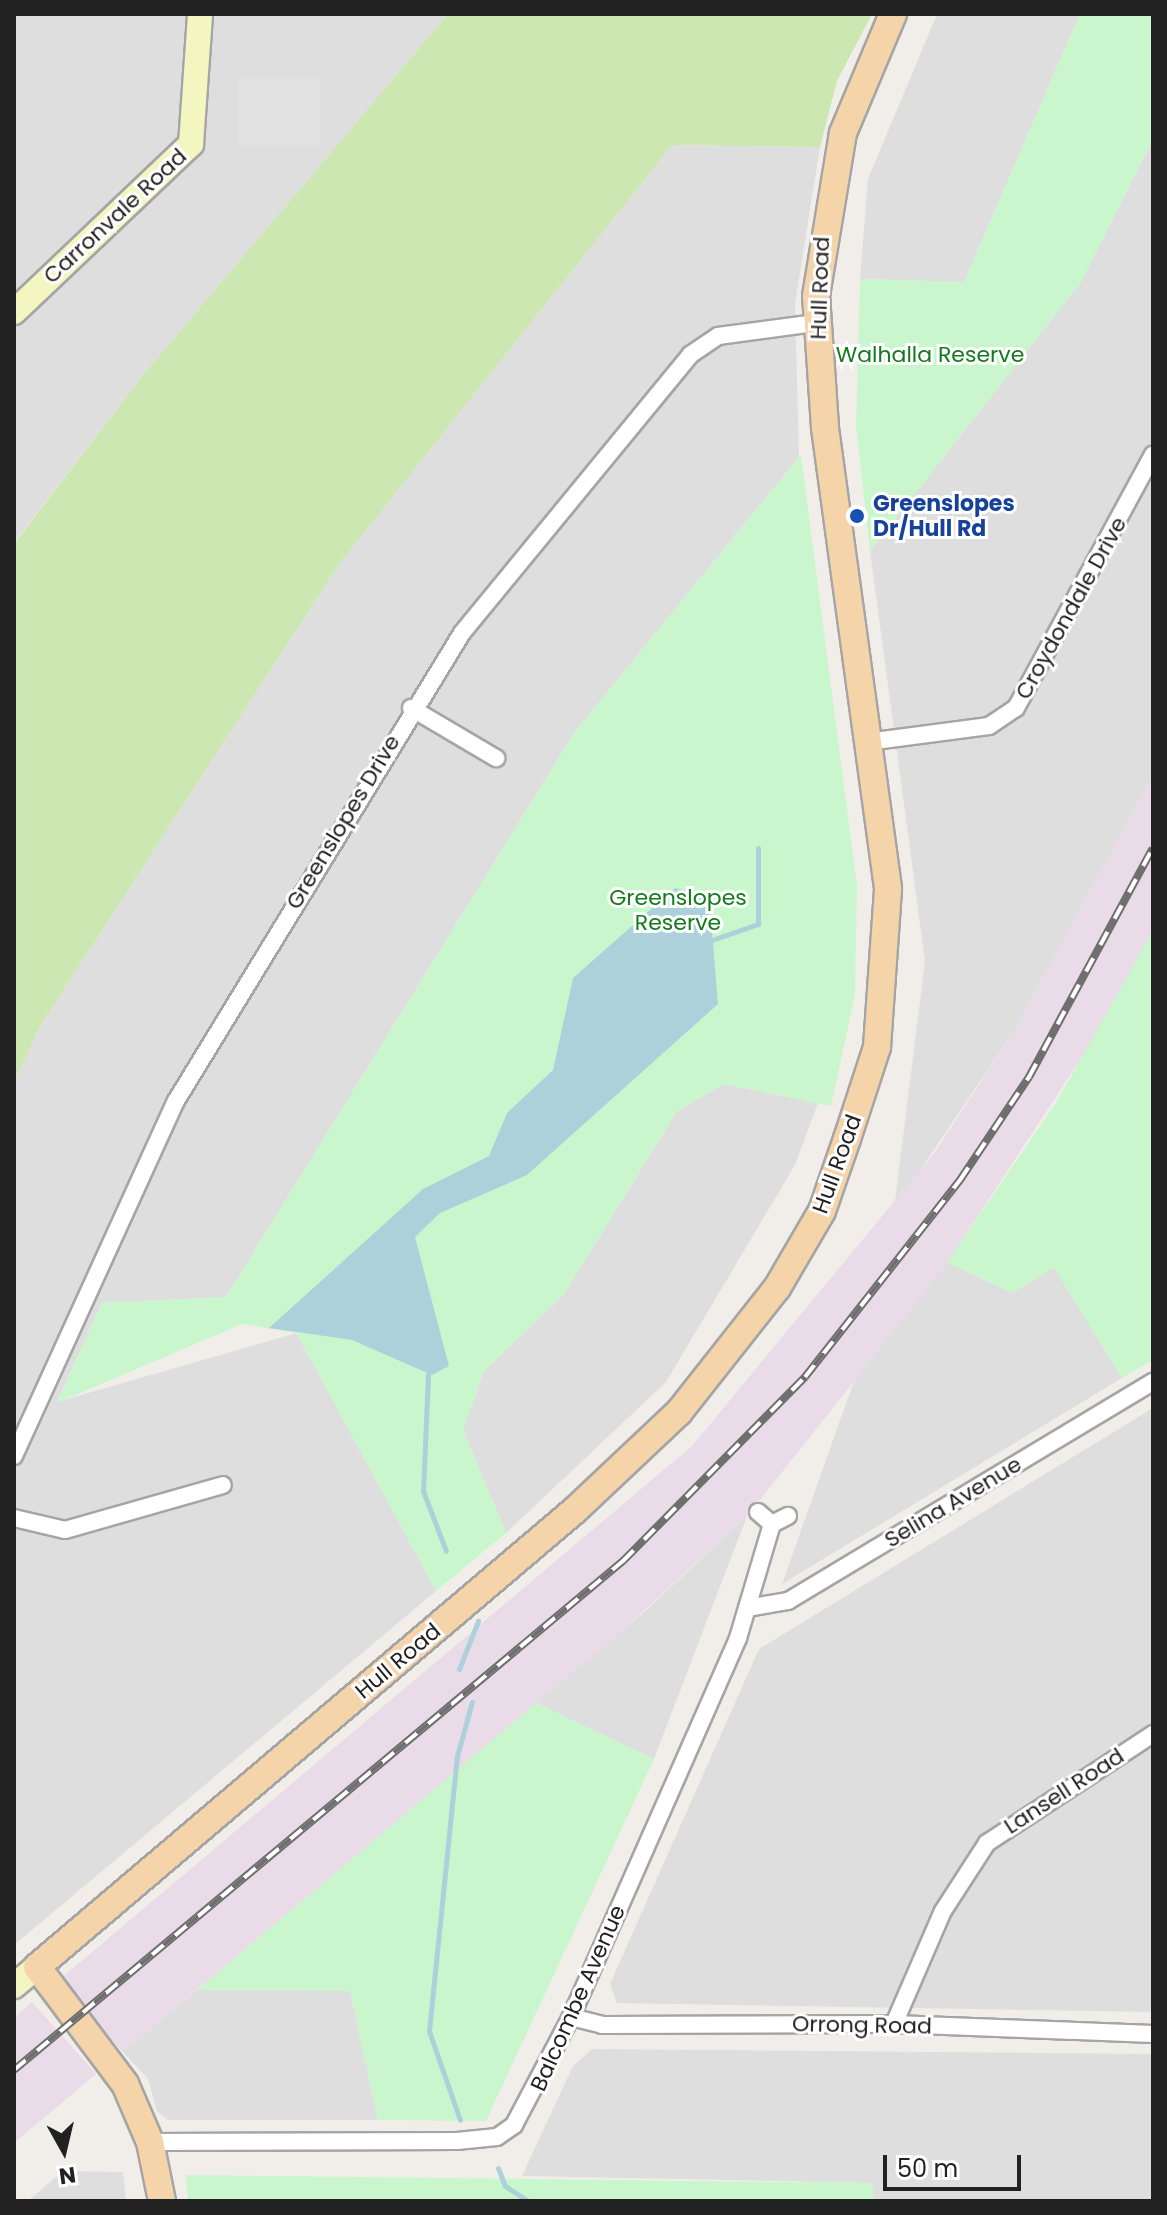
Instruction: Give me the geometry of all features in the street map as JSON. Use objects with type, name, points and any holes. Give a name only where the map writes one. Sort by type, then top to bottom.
[{"type":"main road","name":"Hull Road","points":[[37,1967],[574,1511],[679,1412],[777,1288],[822,1211],[877,1047],[888,888],[816,323],[834,165],[893,14]]},
{"type":"main road","points":[[37,1967],[111,2062],[150,2142],[162,2201]]},
{"type":"street","name":"Carronvale Road","points":[[14,312],[191,144],[200,14]]},
{"type":"street","name":"Greenslopes Drive","points":[[14,1456],[176,1101],[411,708],[462,633],[690,355],[718,336],[816,323]]},
{"type":"street","name":"Croydondale Drive","points":[[867,742],[989,726],[1016,708],[1153,455]]},
{"type":"street","points":[[411,708],[496,758]]},
{"type":"street","name":"Selina Avenue","points":[[747,1608],[788,1601],[1153,1382]]},
{"type":"street","points":[[14,1518],[65,1530],[223,1485]]},
{"type":"street","points":[[758,1512],[772,1524],[788,1516]]},
{"type":"street","name":"Balcombe Avenue","points":[[150,2142],[497,2137],[527,2111],[571,2017],[747,1608],[772,1524]]},
{"type":"street","name":"Lansell Road","points":[[894,2024],[943,1911],[987,1843],[1153,1734]]},
{"type":"street","name":"Hull Road","points":[[14,1986],[37,1967]]},
{"type":"street","name":"Orrong Road","points":[[571,2017],[602,2025],[894,2024],[1153,2034]]},
{"type":"shaded area","points":[[14,14],[448,14],[143,375],[14,543]]},
{"type":"shaded area","points":[[937,14],[1080,14],[964,282],[860,279],[868,179]]},
{"type":"shaded area","points":[[238,77],[319,77],[319,146],[238,146]]},
{"type":"shaded area","points":[[1153,139],[1153,775],[1014,1031],[894,1209],[925,961],[870,551],[1081,282]]},
{"type":"shaded area","points":[[672,145],[820,147],[795,304],[799,457],[574,733],[226,1297],[102,1303],[57,1402],[297,1333],[436,1591],[14,1945],[14,1083],[39,1028],[337,567]]},
{"type":"shaded area","points":[[1153,775],[1153,930],[1095,1037],[941,1272],[747,1516],[614,1638],[123,2052],[59,1980],[692,1446],[935,1152],[1014,1031]]},
{"type":"shaded area","points":[[724,1084],[818,1103],[795,1165],[666,1382],[506,1533],[463,1430],[484,1371],[564,1294],[677,1111]]},
{"type":"shaded area","points":[[947,1262],[1012,1293],[1054,1267],[1122,1378],[782,1584],[854,1381]]},
{"type":"shaded area","points":[[1153,1408],[1153,2012],[617,2003],[610,1984],[759,1649]]},
{"type":"shaded area","points":[[747,1516],[654,1759],[536,1703],[643,1613]]},
{"type":"shaded area","points":[[197,1990],[350,1991],[378,2120],[168,2120],[157,2111],[148,2079],[123,2052]]},
{"type":"shaded area","points":[[32,2002],[96,2074],[14,2143],[14,2018]]},
{"type":"shaded area","points":[[592,2049],[1153,2054],[1153,2201],[873,2201],[872,2183],[522,2176],[573,2066]]},
{"type":"shaded area","points":[[63,2171],[123,2172],[126,2201],[28,2201]]},
{"type":"green space","points":[[448,14],[872,14],[837,81],[820,147],[672,145],[337,567],[39,1028],[14,1083],[14,544],[143,375]]},
{"type":"green space","name":"Walhalla Reserve","points":[[1080,14],[1153,14],[1153,139],[1081,282],[870,551],[856,426],[860,279],[964,282]]},
{"type":"green space","name":"Greenslopes Reserve","points":[[801,455],[857,886],[855,995],[831,1106],[724,1084],[677,1111],[564,1294],[484,1371],[463,1430],[506,1533],[436,1591],[296,1333],[242,1324],[57,1403],[102,1303],[226,1297],[574,733]]},
{"type":"green space","points":[[1153,930],[1153,1360],[1122,1378],[1054,1268],[1012,1293],[947,1262],[1056,1103]]},
{"type":"green space","points":[[536,1703],[654,1759],[486,2121],[378,2120],[350,1991],[197,1990]]},
{"type":"green space","points":[[186,2175],[873,2183],[873,2201],[188,2201]]},
{"type":"water","points":[[675,888],[709,896],[718,1004],[527,1175],[440,1213],[415,1237],[449,1366],[432,1375],[352,1340],[269,1328],[423,1189],[489,1156],[507,1113],[553,1070],[573,978]]},
{"type":"waterway","points":[[712,940],[758,924],[758,848]]},
{"type":"waterway","points":[[428,1374],[423,1491],[446,1551]]},
{"type":"waterway","points":[[459,1669],[478,1621]]},
{"type":"waterway","points":[[460,2120],[429,2031],[457,1756],[472,1702]]},
{"type":"waterway","points":[[498,2168],[505,2186],[528,2201]]},
{"type":"railway","points":[[14,2070],[623,1561],[805,1377],[960,1180],[1029,1077],[1153,848]]},
{"type":"place","name":"Greenslopes Dr/Hull Rd","points":[[857,516]]}]
